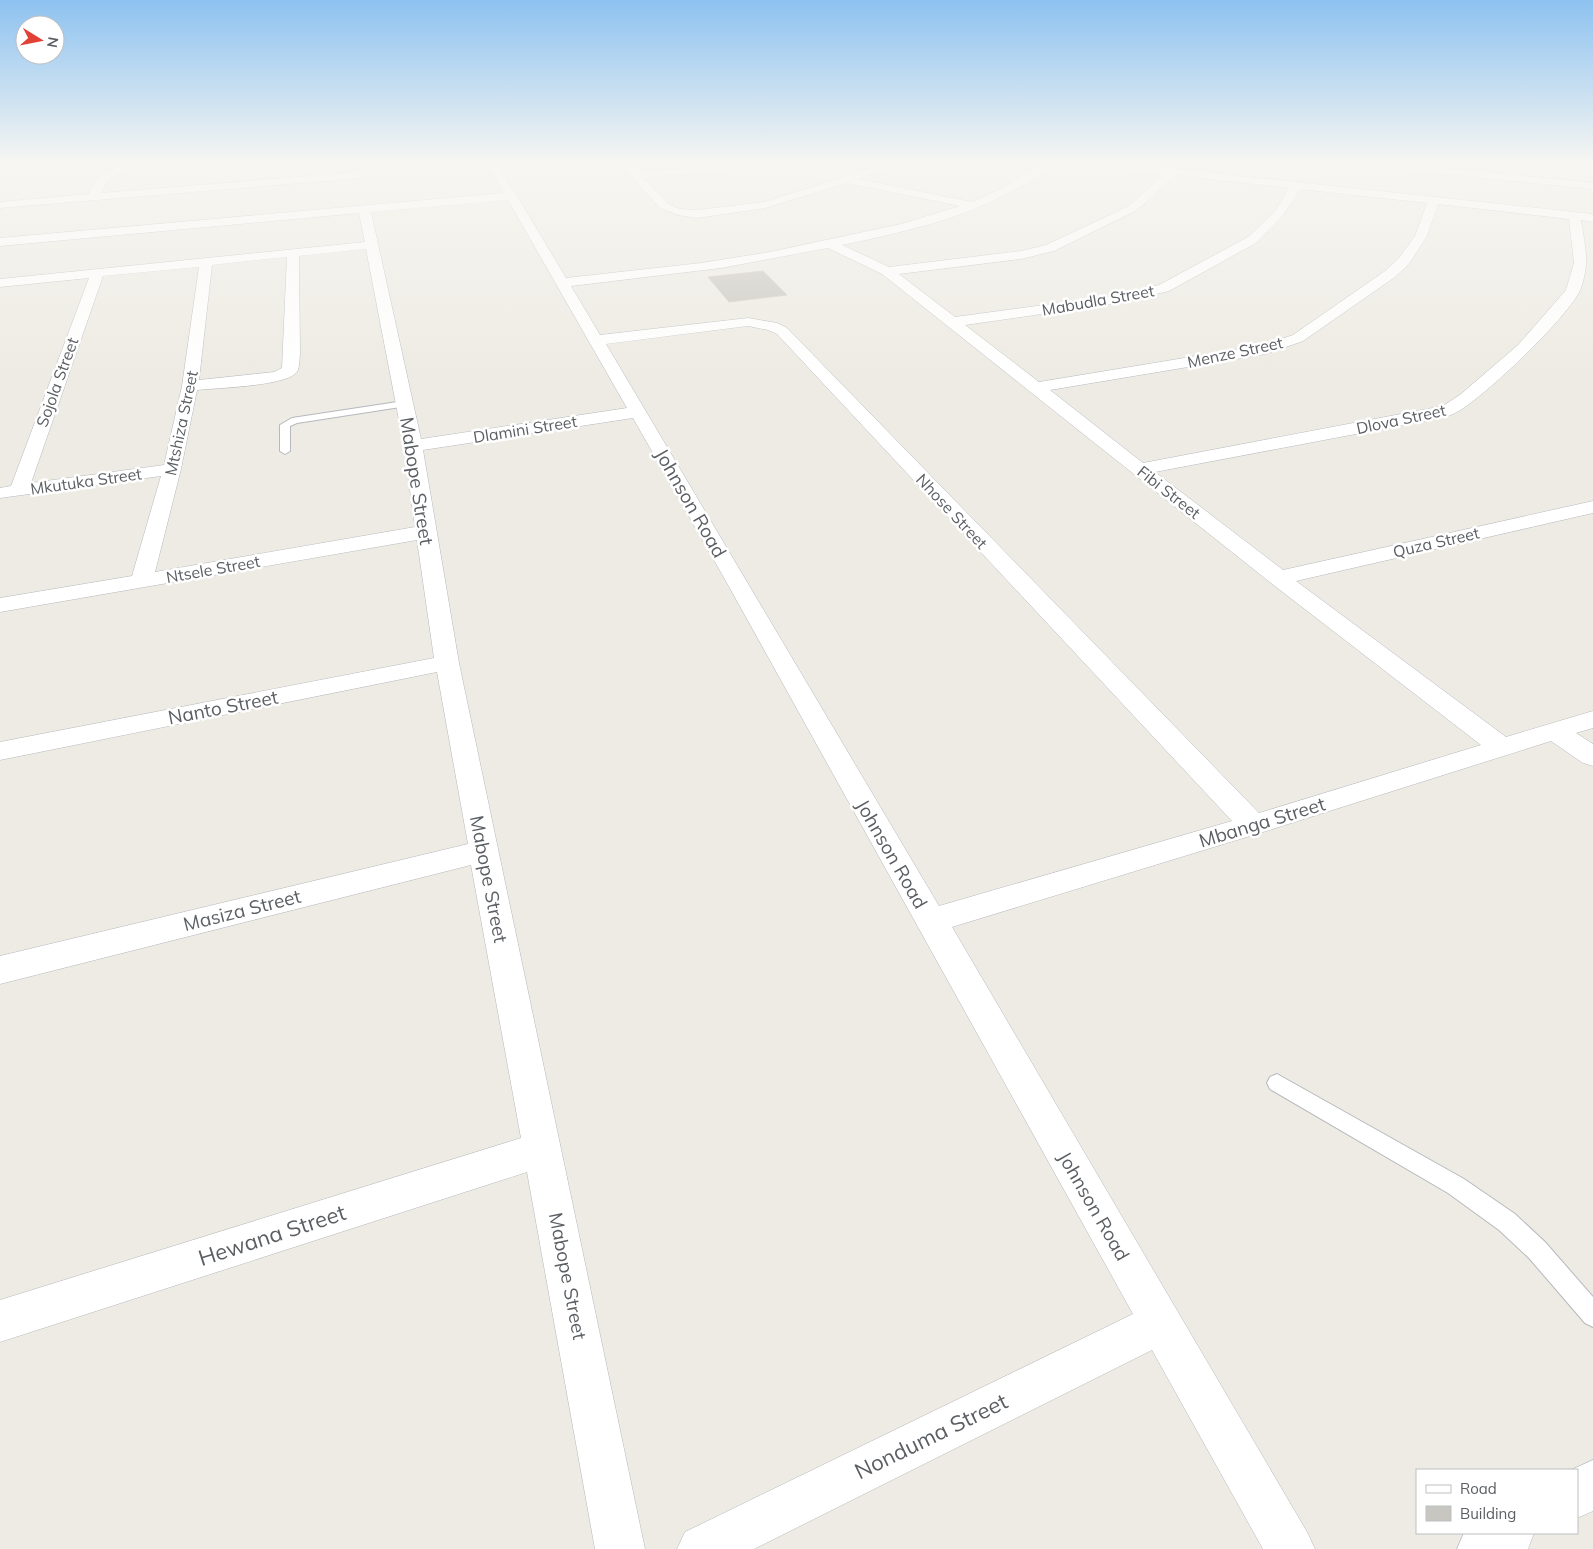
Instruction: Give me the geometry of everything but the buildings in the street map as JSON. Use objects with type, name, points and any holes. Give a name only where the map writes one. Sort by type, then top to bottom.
[{"type":"street","points":[[0,242],[66,233]]},
{"type":"street","name":"Mabope Street","points":[[370,233],[413,446],[447,663],[620,1549]]},
{"type":"street","name":"Johnson Road","points":[[533,233],[598,340],[1290,1549]]},
{"type":"street","points":[[562,283],[721,264],[830,244],[876,233]]},
{"type":"street","points":[[887,271],[1021,255],[1050,248],[1081,233]]},
{"type":"street","name":"Mabudla Street","points":[[953,322],[1118,299],[1164,288],[1252,240],[1259,233]]},
{"type":"street","name":"Menze Street","points":[[1035,388],[1266,349],[1298,338],[1390,274],[1404,261],[1421,233]]},
{"type":"street","name":"Dlova Street","points":[[1139,469],[1435,414],[1461,404],[1523,348],[1564,303],[1573,290],[1581,264],[1577,233]]},
{"type":"street","name":"Fibi Street","points":[[830,244],[887,271],[1279,578],[1503,748]]},
{"type":"street","points":[[0,283],[371,245]]},
{"type":"street","points":[[190,386],[278,376],[290,370],[292,355],[293,254]]},
{"type":"street","name":"Mtshiza Street","points":[[142,581],[172,469],[190,386],[206,263]]},
{"type":"street","name":"Sojola Street","points":[[9,492],[97,274]]},
{"type":"street","name":"Nhose Street","points":[[598,340],[748,322],[772,326],[782,331],[1253,825]]},
{"type":"street","name":"Dlamini Street","points":[[413,446],[638,412]]},
{"type":"street","name":"Mkutuka Street","points":[[9,492],[172,469]]},
{"type":"street","name":"Quza Street","points":[[1279,578],[1593,507]]},
{"type":"street","name":"Ntsele Street","points":[[0,605],[425,532]]},
{"type":"street","name":"Nanto Street","points":[[0,751],[447,663]]},
{"type":"street","name":"Mbanga Street","points":[[931,921],[1253,825],[1593,719]]},
{"type":"street","points":[[1555,731],[1593,757]]},
{"type":"street","name":"Masiza Street","points":[[0,970],[484,851]]},
{"type":"street","name":"Hewana Street","points":[[0,1321],[543,1149]]},
{"type":"street","name":"Nonduma Street","points":[[702,1549],[1161,1324]]},
{"type":"street","points":[[1578,1493],[1593,1484]]},
{"type":"street","points":[[1482,1549],[1508,1534]]},
{"type":"lane","points":[[284,451],[285,425],[294,420],[404,404]]},
{"type":"lane","points":[[1277,1083],[1456,1186],[1507,1222],[1537,1250],[1593,1315]]}]
